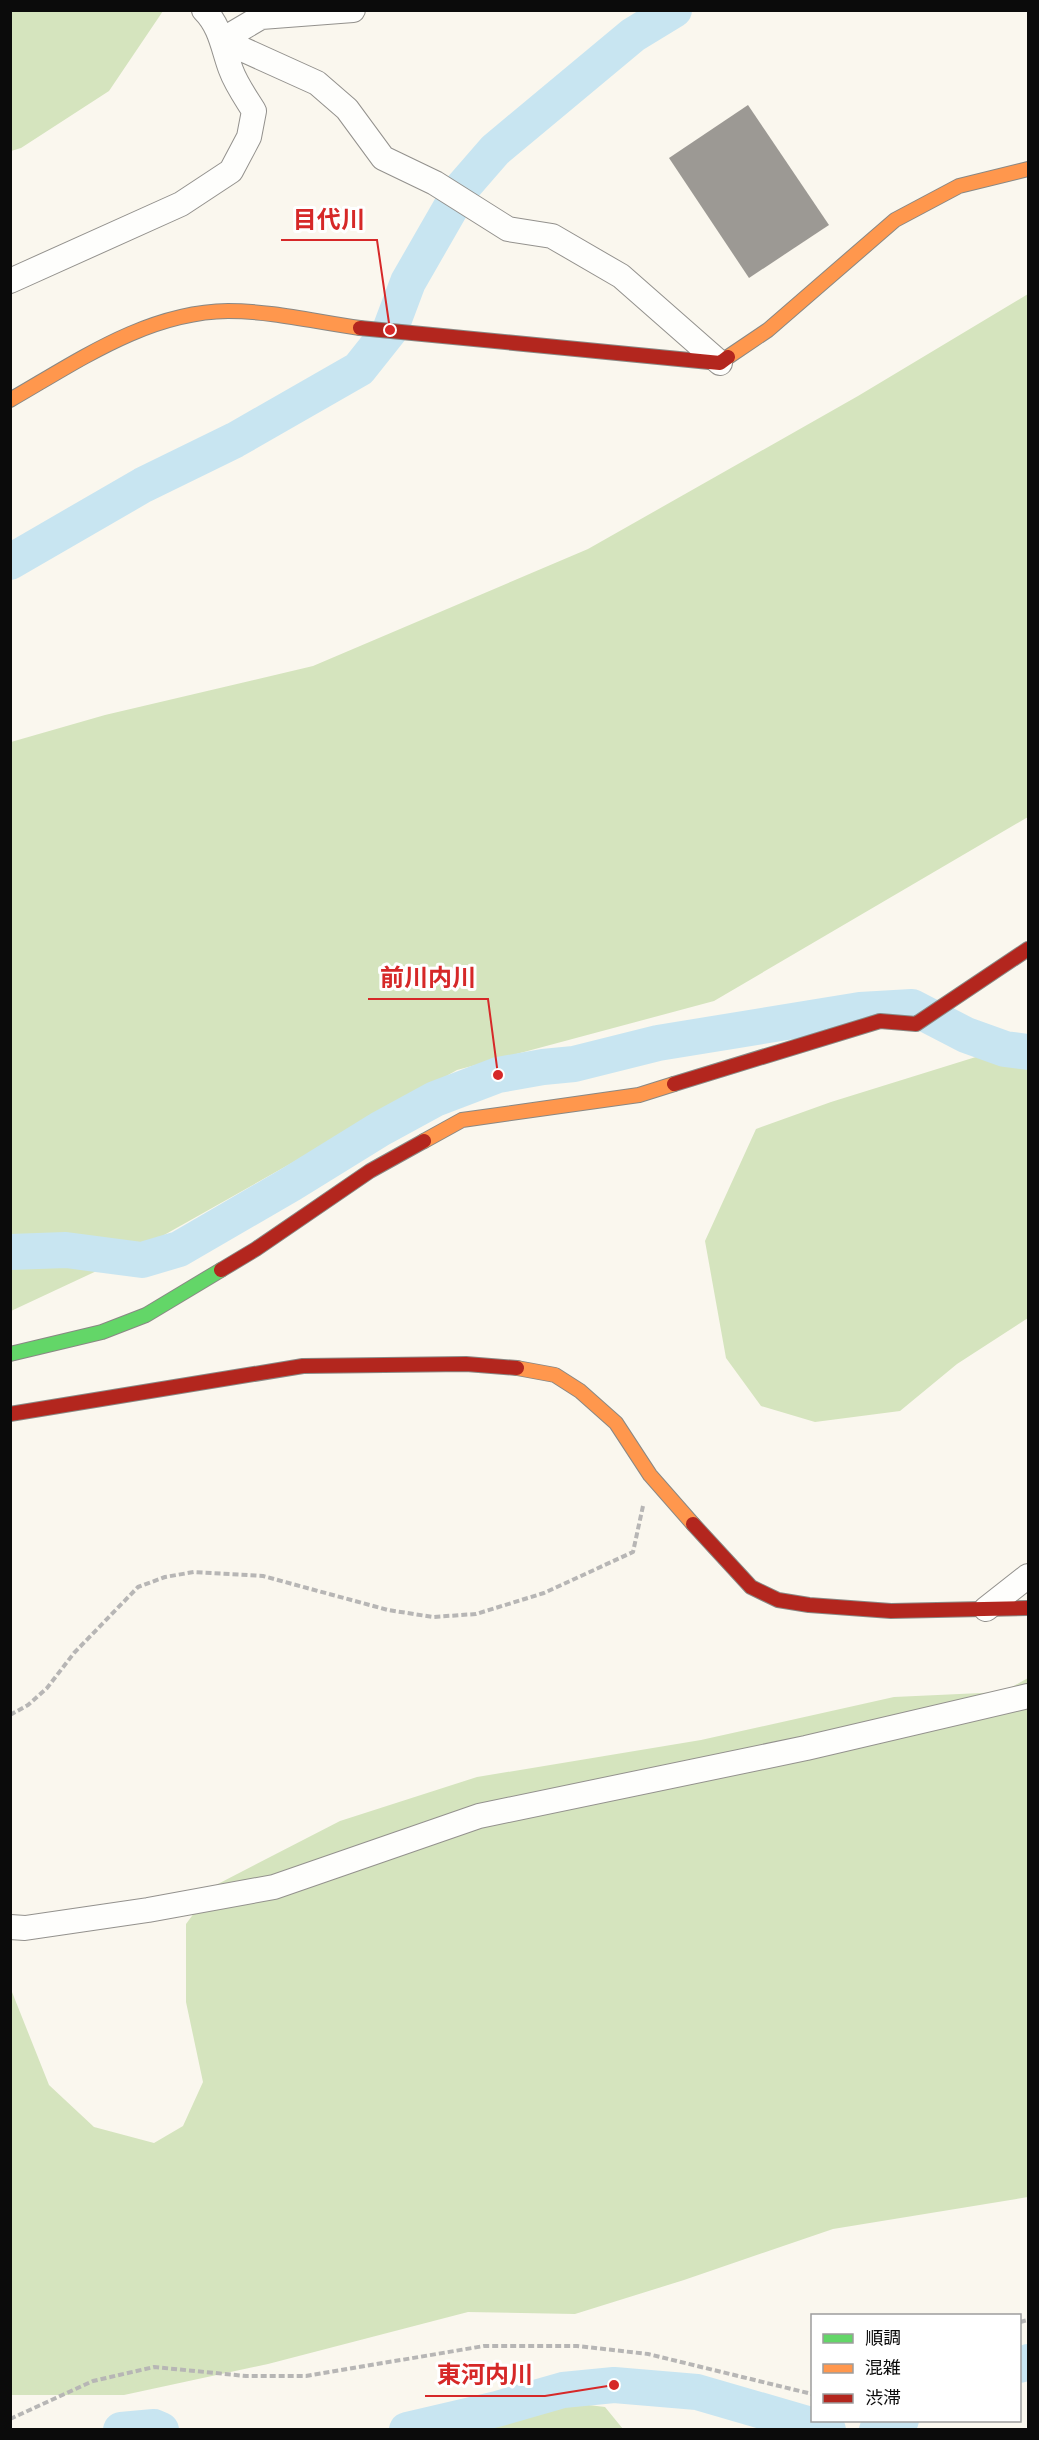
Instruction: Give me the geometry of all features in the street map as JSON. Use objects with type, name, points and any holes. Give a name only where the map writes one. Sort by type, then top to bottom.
[{"type":"street","points":[[10,281],[181,204],[231,171],[249,137],[254,111],[231,72],[213,19],[204,10]]},
{"type":"street","points":[[222,40],[261,17],[353,10]]},
{"type":"street","points":[[222,40],[317,82],[347,109],[383,158],[435,183],[508,229],[552,236],[621,276],[720,363]]},
{"type":"street","points":[[10,400],[140,330],[187,315],[244,311],[360,327],[720,363],[768,330],[895,220],[959,186],[1029,169]]},
{"type":"street","points":[[10,1354],[102,1332],[146,1315],[256,1249],[370,1171],[462,1120],[639,1095],[880,1021],[916,1024],[1029,949]]},
{"type":"street","points":[[10,1414],[303,1366],[466,1364],[515,1368],[555,1375],[580,1391],[616,1423],[650,1475],[722,1558],[751,1587],[778,1600],[809,1605],[891,1611],[1029,1608]]},
{"type":"street","points":[[986,1609],[1029,1576]]},
{"type":"street","points":[[10,1927],[25,1928],[125,1913],[274,1887],[479,1816],[806,1748],[1029,1696]]},
{"type":"path","points":[[10,1715],[28,1705],[46,1688],[74,1653],[138,1587],[165,1576],[194,1572],[263,1576],[388,1610],[432,1617],[476,1614],[544,1593],[633,1552],[650,1475]]},
{"type":"path","points":[[10,2419],[93,2381],[154,2367],[246,2376],[306,2376],[484,2346],[577,2346],[648,2354],[811,2394]]},
{"type":"green space","points":[[11,10],[163,11],[109,91],[21,148],[11,151]]},
{"type":"green space","points":[[1028,294],[1028,817],[714,1001],[457,1070],[118,1261],[11,1311],[11,742],[105,715],[313,666],[588,549],[858,396]]},
{"type":"green space","points":[[1028,1053],[1028,1318],[957,1364],[900,1411],[815,1422],[761,1406],[726,1358],[705,1241],[756,1129],[831,1102],[979,1056]]},
{"type":"green space","points":[[1028,1678],[1028,2197],[833,2229],[684,2280],[575,2314],[468,2312],[268,2364],[124,2395],[11,2395],[10,1987],[49,2085],[94,2127],[154,2143],[183,2126],[203,2082],[186,2002],[186,1924],[214,1886],[340,1821],[477,1777],[701,1740],[894,1697],[1003,1692]]},
{"type":"green space","points":[[539,2399],[605,2407],[623,2429],[434,2429],[446,2421]]},
{"type":"building","points":[[748,105],[829,225],[749,278],[669,158]]},
{"type":"waterway","points":[[10,562],[143,485],[235,440],[359,369],[390,330],[408,282],[462,188],[495,150],[633,35],[674,10]]},
{"type":"waterway","points":[[10,1252],[66,1250],[142,1260],[179,1249],[380,1129],[435,1099],[498,1075],[574,1064],[658,1043],[860,1010],[912,1007],[966,1035],[1005,1049],[1028,1052]]},
{"type":"waterway","points":[[1021,2365],[1028,2362]]},
{"type":"waterway","points":[[407,2430],[497,2409],[563,2390],[614,2385],[697,2392],[828,2430]]},
{"type":"waterway","points":[[877,2430],[896,2422]]},
{"type":"waterway","points":[[121,2430],[154,2427],[161,2430]]},
{"type":"traffic: fast","points":[[10,1354],[102,1332],[146,1315],[221,1270]]},
{"type":"traffic: slow","points":[[728,357],[768,330],[895,220],[959,186],[1028,169]]},
{"type":"traffic: slow","points":[[10,400],[114,341],[141,329],[198,314],[228,311],[261,313],[360,328]]},
{"type":"traffic: slow","points":[[424,1141],[462,1120],[639,1095],[674,1084]]},
{"type":"traffic: slow","points":[[517,1368],[555,1375],[580,1391],[616,1423],[650,1475],[693,1524]]},
{"type":"traffic: jam","points":[[360,328],[720,363],[728,357]]},
{"type":"traffic: jam","points":[[674,1084],[880,1021],[916,1024],[1028,949]]},
{"type":"traffic: jam","points":[[221,1270],[256,1249],[370,1171],[424,1141]]},
{"type":"traffic: jam","points":[[10,1414],[303,1366],[466,1364],[517,1368]]},
{"type":"traffic: jam","points":[[693,1524],[751,1587],[778,1600],[809,1605],[891,1611],[1028,1608]]},
{"type":"place","name":"目代川","points":[[390,330]]},
{"type":"place","name":"前川内川","points":[[498,1075]]},
{"type":"place","name":"東河内川","points":[[614,2385]]}]
